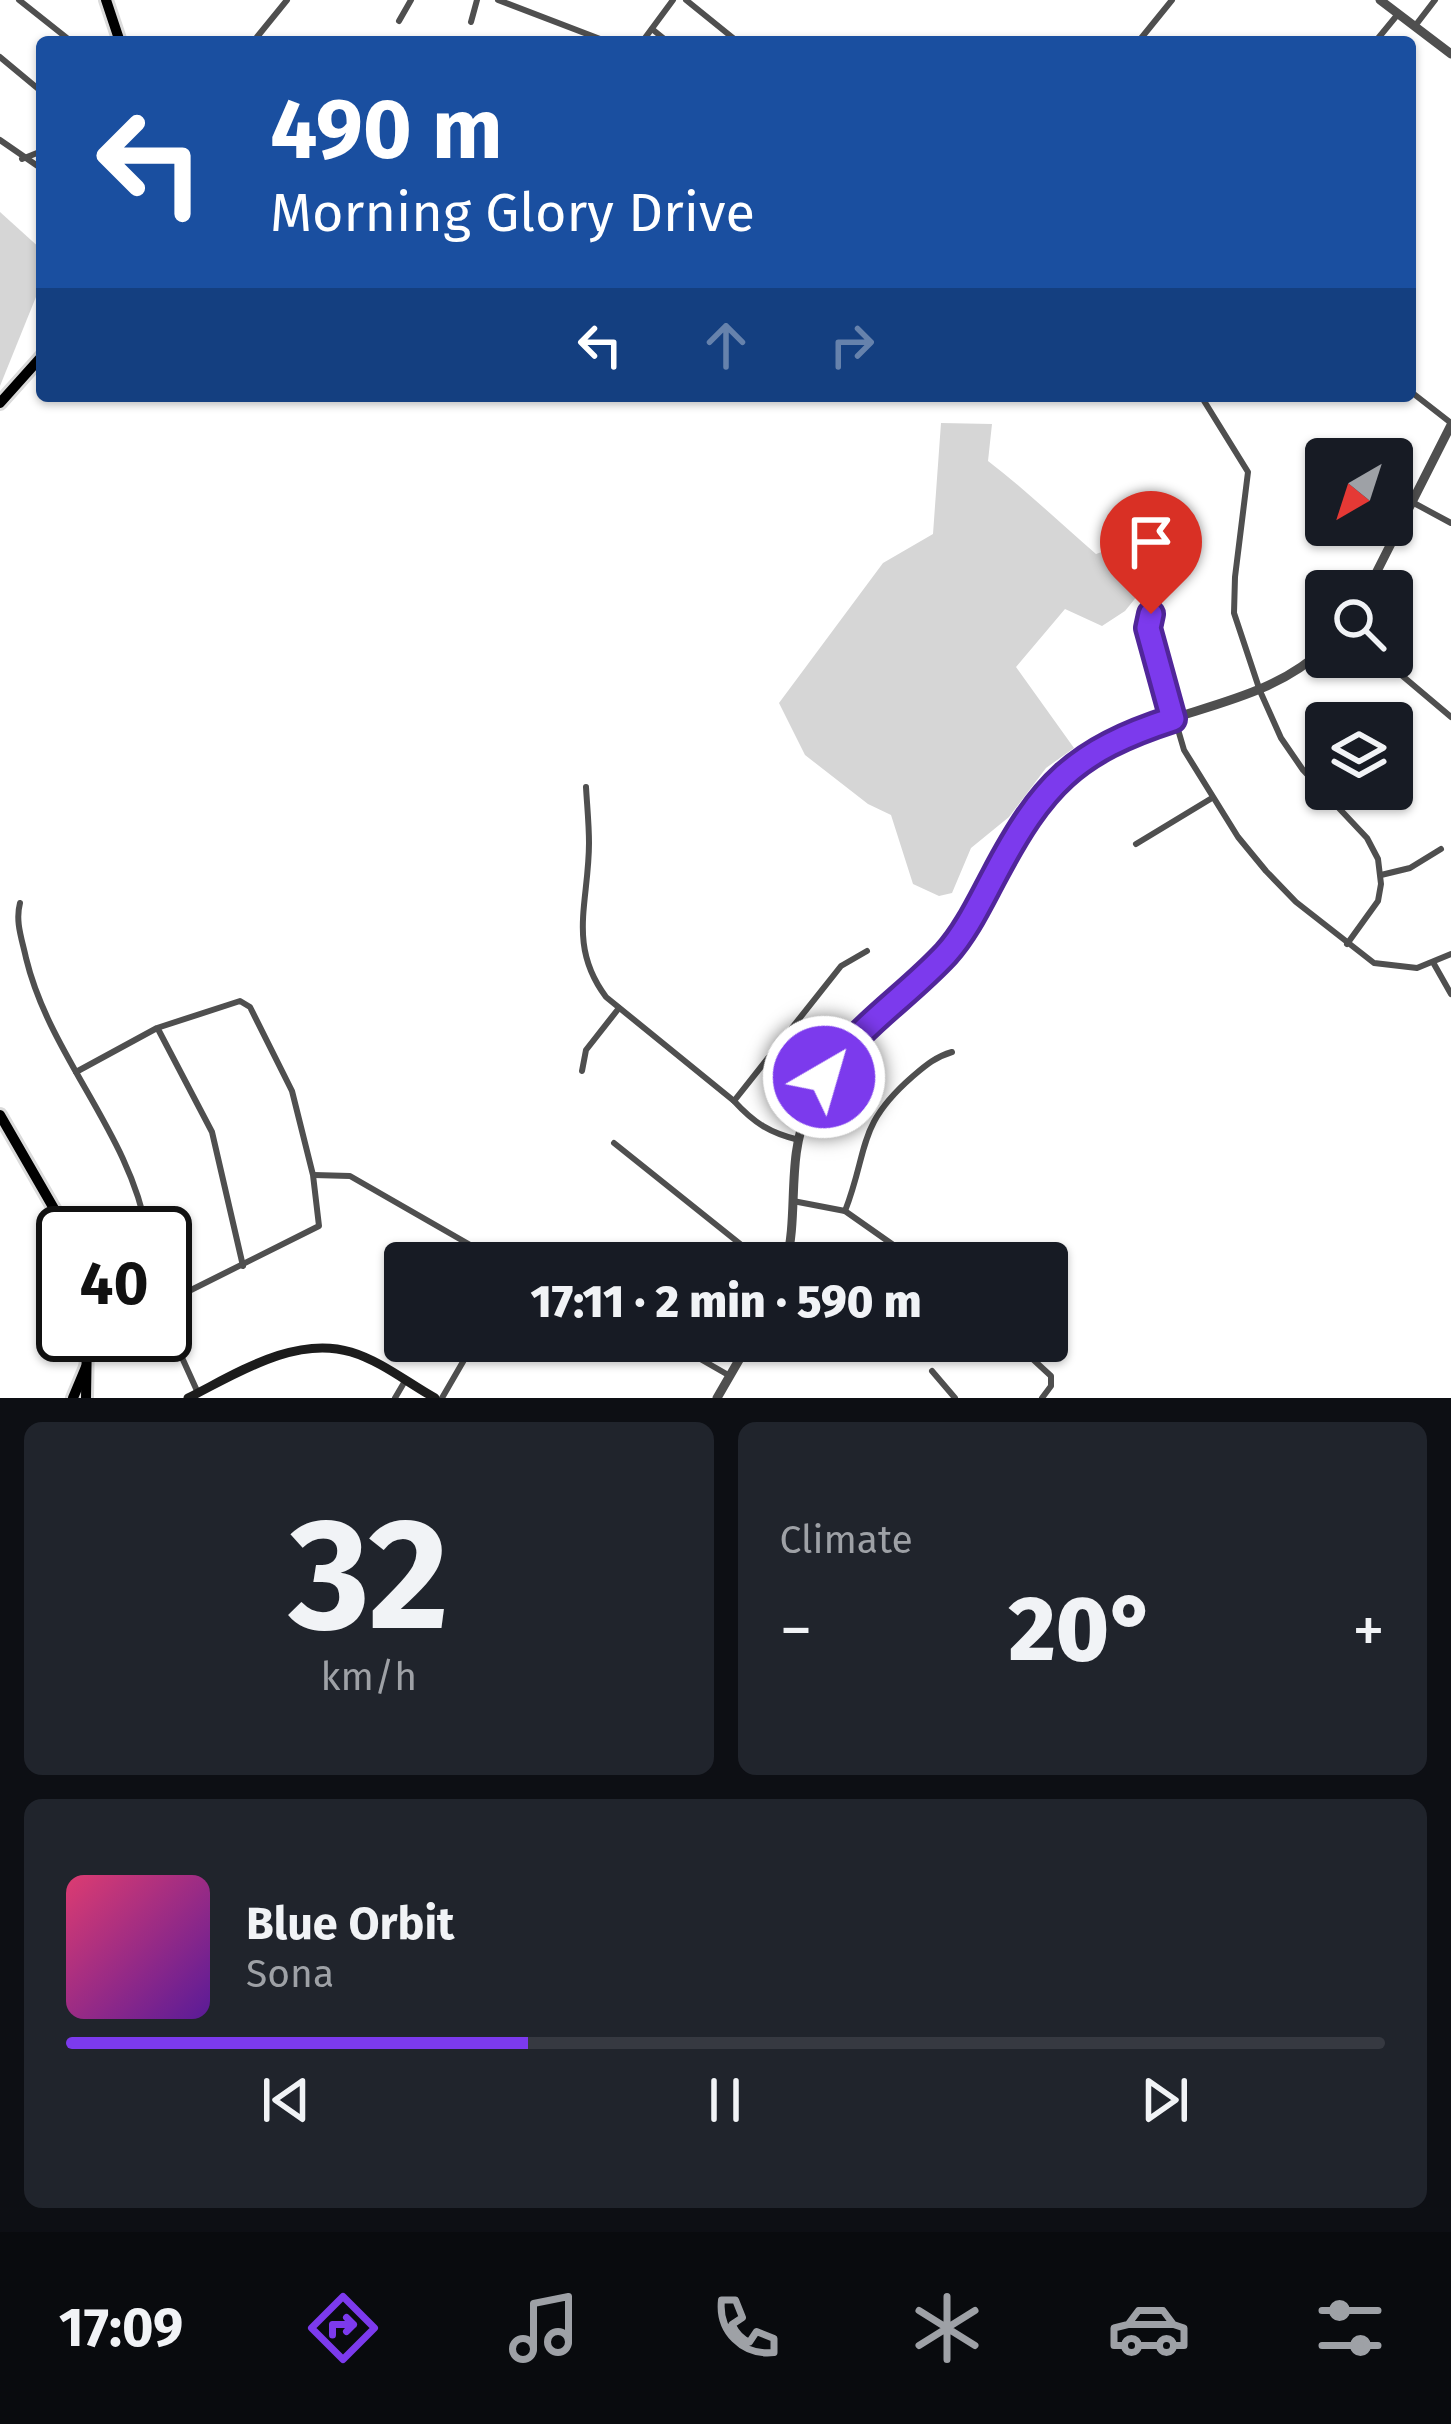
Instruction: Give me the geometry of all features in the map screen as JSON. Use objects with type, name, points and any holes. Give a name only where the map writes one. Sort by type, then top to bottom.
[{"type":"main road","points":[[106,0],[118,36]]},
{"type":"main road","points":[[0,403],[36,363]]},
{"type":"main road","points":[[0,1115],[52,1206]]},
{"type":"main road","points":[[193,1395],[286,1353],[315,1348],[358,1355],[438,1398]]},
{"type":"main road","points":[[86,1362],[86,1398]]},
{"type":"main road","points":[[73,1398],[86,1367]]},
{"type":"main road","points":[[86,1367],[97,1398]]},
{"type":"street","points":[[19,0],[64,36]]},
{"type":"street","points":[[32,10],[39,0]]},
{"type":"street","points":[[399,21],[411,0]]},
{"type":"street","points":[[471,22],[477,0]]},
{"type":"street","points":[[498,0],[592,36]]},
{"type":"street","points":[[646,36],[673,0]]},
{"type":"street","points":[[686,0],[731,36]]},
{"type":"street","points":[[1143,36],[1172,0]]},
{"type":"street","points":[[1381,0],[1451,54]]},
{"type":"street","points":[[1414,26],[1435,0]]},
{"type":"street","points":[[258,36],[284,1]]},
{"type":"street","points":[[1380,36],[1398,14]]},
{"type":"street","points":[[651,29],[660,36]]},
{"type":"street","points":[[0,57],[36,87]]},
{"type":"street","points":[[0,140],[36,166]]},
{"type":"street","points":[[22,159],[36,153]]},
{"type":"street","points":[[1413,495],[1451,424],[1416,396]]},
{"type":"street","points":[[1205,402],[1248,472],[1234,613],[1260,691],[1281,739],[1303,770],[1372,845],[1381,875],[1375,909],[1347,944]]},
{"type":"street","points":[[1413,503],[1451,523]]},
{"type":"street","points":[[1151,614],[1148,628],[1184,750],[1266,872],[1366,959],[1390,968],[1434,964],[1451,954]]},
{"type":"street","points":[[788,1242],[800,1139],[824,1077],[846,1044],[955,943],[1019,829],[1046,793],[1072,766],[1102,747],[1260,691],[1305,664]]},
{"type":"street","points":[[1409,678],[1451,715]]},
{"type":"street","points":[[586,787],[590,845],[583,948],[598,986],[763,1128],[800,1139]]},
{"type":"street","points":[[1136,844],[1212,798]]},
{"type":"street","points":[[1381,875],[1410,868],[1441,849]]},
{"type":"street","points":[[20,903],[19,926],[37,999],[130,1174],[139,1206]]},
{"type":"street","points":[[734,1101],[841,966],[868,951]]},
{"type":"street","points":[[1434,964],[1451,994]]},
{"type":"street","points":[[76,1072],[158,1028],[243,1002],[250,1007],[291,1087],[320,1226],[192,1290]]},
{"type":"street","points":[[582,1071],[586,1050],[620,1008]]},
{"type":"street","points":[[158,1028],[212,1132],[242,1266]]},
{"type":"street","points":[[845,1211],[867,1130],[885,1101],[936,1056],[952,1052]]},
{"type":"street","points":[[614,1143],[739,1242]]},
{"type":"street","points":[[313,1175],[350,1177],[465,1242]]},
{"type":"street","points":[[793,1202],[845,1211],[889,1242]]},
{"type":"street","points":[[181,1362],[193,1395]]},
{"type":"street","points":[[438,1398],[461,1362]]},
{"type":"street","points":[[706,1362],[730,1376]]},
{"type":"street","points":[[717,1398],[738,1362]]},
{"type":"street","points":[[1036,1362],[1051,1376],[1051,1386],[1042,1398]]},
{"type":"street","points":[[932,1371],[955,1398]]},
{"type":"street","points":[[395,1398],[405,1381]]},
{"type":"shaded area","points":[[0,212],[36,245],[36,297],[0,386]]},
{"type":"shaded area","points":[[941,423],[992,424],[988,461],[1096,554],[1110,549],[1109,557],[1142,590],[1125,611],[1102,626],[1065,609],[1016,667],[1074,748],[1046,768],[1009,817],[971,848],[952,893],[939,896],[913,884],[891,815],[868,804],[805,755],[779,703],[883,563],[933,534]]},
{"type":"route","points":[[824,1077],[846,1044],[945,956],[1032,808],[1060,777],[1102,747],[1173,719],[1148,628],[1151,614]]}]
